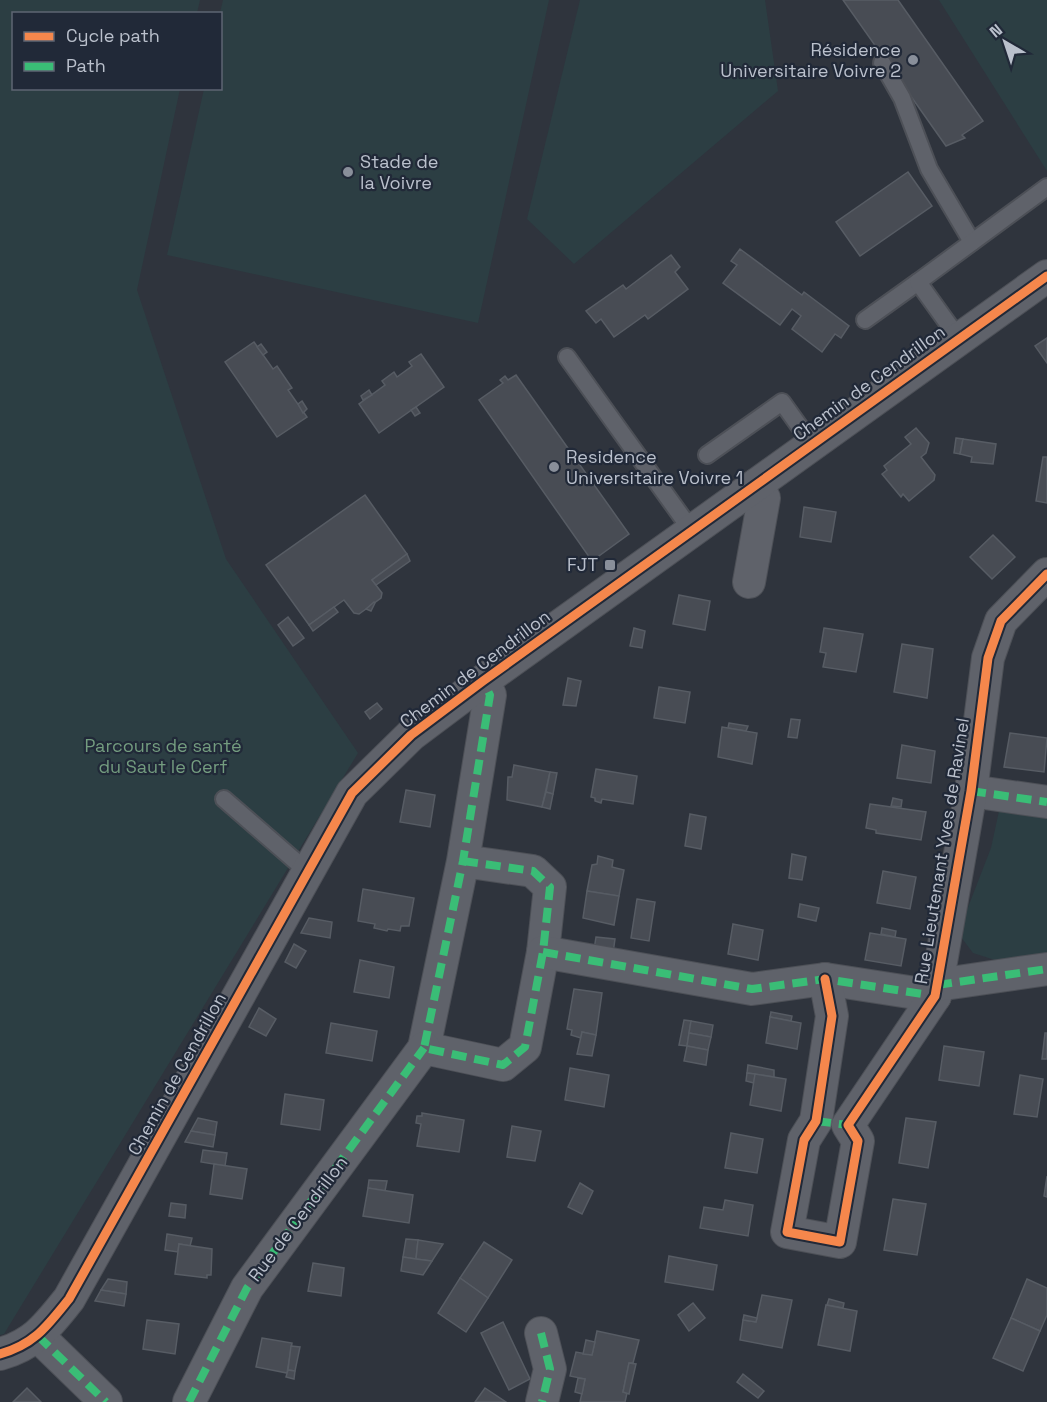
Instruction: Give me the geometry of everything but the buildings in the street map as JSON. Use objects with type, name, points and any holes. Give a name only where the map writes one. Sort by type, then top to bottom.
[{"type":"street","name":"Chemin de Cendrillon","points":[[38,1336],[69,1299],[352,793],[411,735],[483,681],[1047,276]]},
{"type":"street","points":[[749,582],[764,498],[756,485]]},
{"type":"street","name":"Rue Lieutenant Yves de Ravinel","points":[[848,1125],[936,990],[971,791],[988,658],[1001,621],[1047,574]]},
{"type":"street","name":"Rue de Cendrillon","points":[[189,1402],[247,1288],[424,1048],[463,861],[490,695],[483,681]]},
{"type":"street","points":[[971,791],[1047,802]]},
{"type":"street","points":[[424,1048],[503,1065],[525,1047],[543,952],[550,887],[533,871],[463,861]]},
{"type":"street","name":"Rue Lieutenant Yves de Ravinel","points":[[543,952],[752,989],[825,979],[936,990]]},
{"type":"street","points":[[936,990],[1047,969]]},
{"type":"street","points":[[816,1120],[848,1125],[858,1141],[840,1242],[787,1232],[804,1140],[816,1120],[832,1016],[825,979]]},
{"type":"street","points":[[541,1333],[550,1370],[542,1402]]},
{"type":"street","points":[[0,1354],[18,1349],[38,1336],[106,1402]]},
{"type":"lane","points":[[882,63],[902,98],[929,169],[972,242]]},
{"type":"lane","points":[[866,320],[1047,187]]},
{"type":"lane","points":[[918,282],[959,339]]},
{"type":"lane","points":[[567,357],[692,531]]},
{"type":"lane","points":[[707,455],[782,402],[812,444]]},
{"type":"lane","points":[[224,799],[308,872]]},
{"type":"green space","name":"Parcours de santé du Saut le Cerf","points":[[0,0],[200,0],[197,12],[12,12],[12,90],[180,90],[137,290],[226,559],[358,753],[4,1334],[0,1335]]},
{"type":"green space","name":"Stade de la Voivre","points":[[223,0],[549,0],[478,323],[167,255],[204,90],[222,90],[220,12]]},
{"type":"green space","points":[[580,0],[765,0],[778,91],[574,264],[527,219]]},
{"type":"green space","points":[[939,0],[1047,0],[1047,171]]},
{"type":"green space","points":[[999,811],[1047,816],[1047,959],[1017,967],[973,953],[958,933],[991,848]]},
{"type":"marked path","points":[[463,861],[533,871],[550,887],[543,952],[525,1047],[503,1065],[424,1048],[463,861],[490,695],[483,681]]},
{"type":"marked path","points":[[971,791],[1047,802]]},
{"type":"marked path","points":[[543,952],[752,989],[825,979],[935,996]]},
{"type":"marked path","points":[[937,985],[1047,969]]},
{"type":"marked path","points":[[189,1402],[247,1288],[424,1048]]},
{"type":"marked path","points":[[816,1121],[848,1125]]},
{"type":"marked path","points":[[541,1333],[550,1369],[542,1402]]},
{"type":"marked path","points":[[38,1336],[106,1402]]},
{"type":"cycle path","points":[[0,1354],[22,1345],[39,1333],[69,1299],[352,793],[411,735],[483,681],[1047,276]]},
{"type":"cycle path","points":[[825,979],[832,1016],[816,1121],[804,1140],[787,1232],[840,1242],[858,1141],[848,1125],[935,996],[971,791],[988,658],[1001,621],[1047,574]]},
{"type":"place","name":"Résidence Universitaire Voivre 2","points":[[913,60]]},
{"type":"place","name":"Stade de la Voivre","points":[[348,172]]},
{"type":"place","name":"Residence Universitaire Voivre 1","points":[[554,467]]},
{"type":"place","name":"FJT","points":[[610,565]]}]
